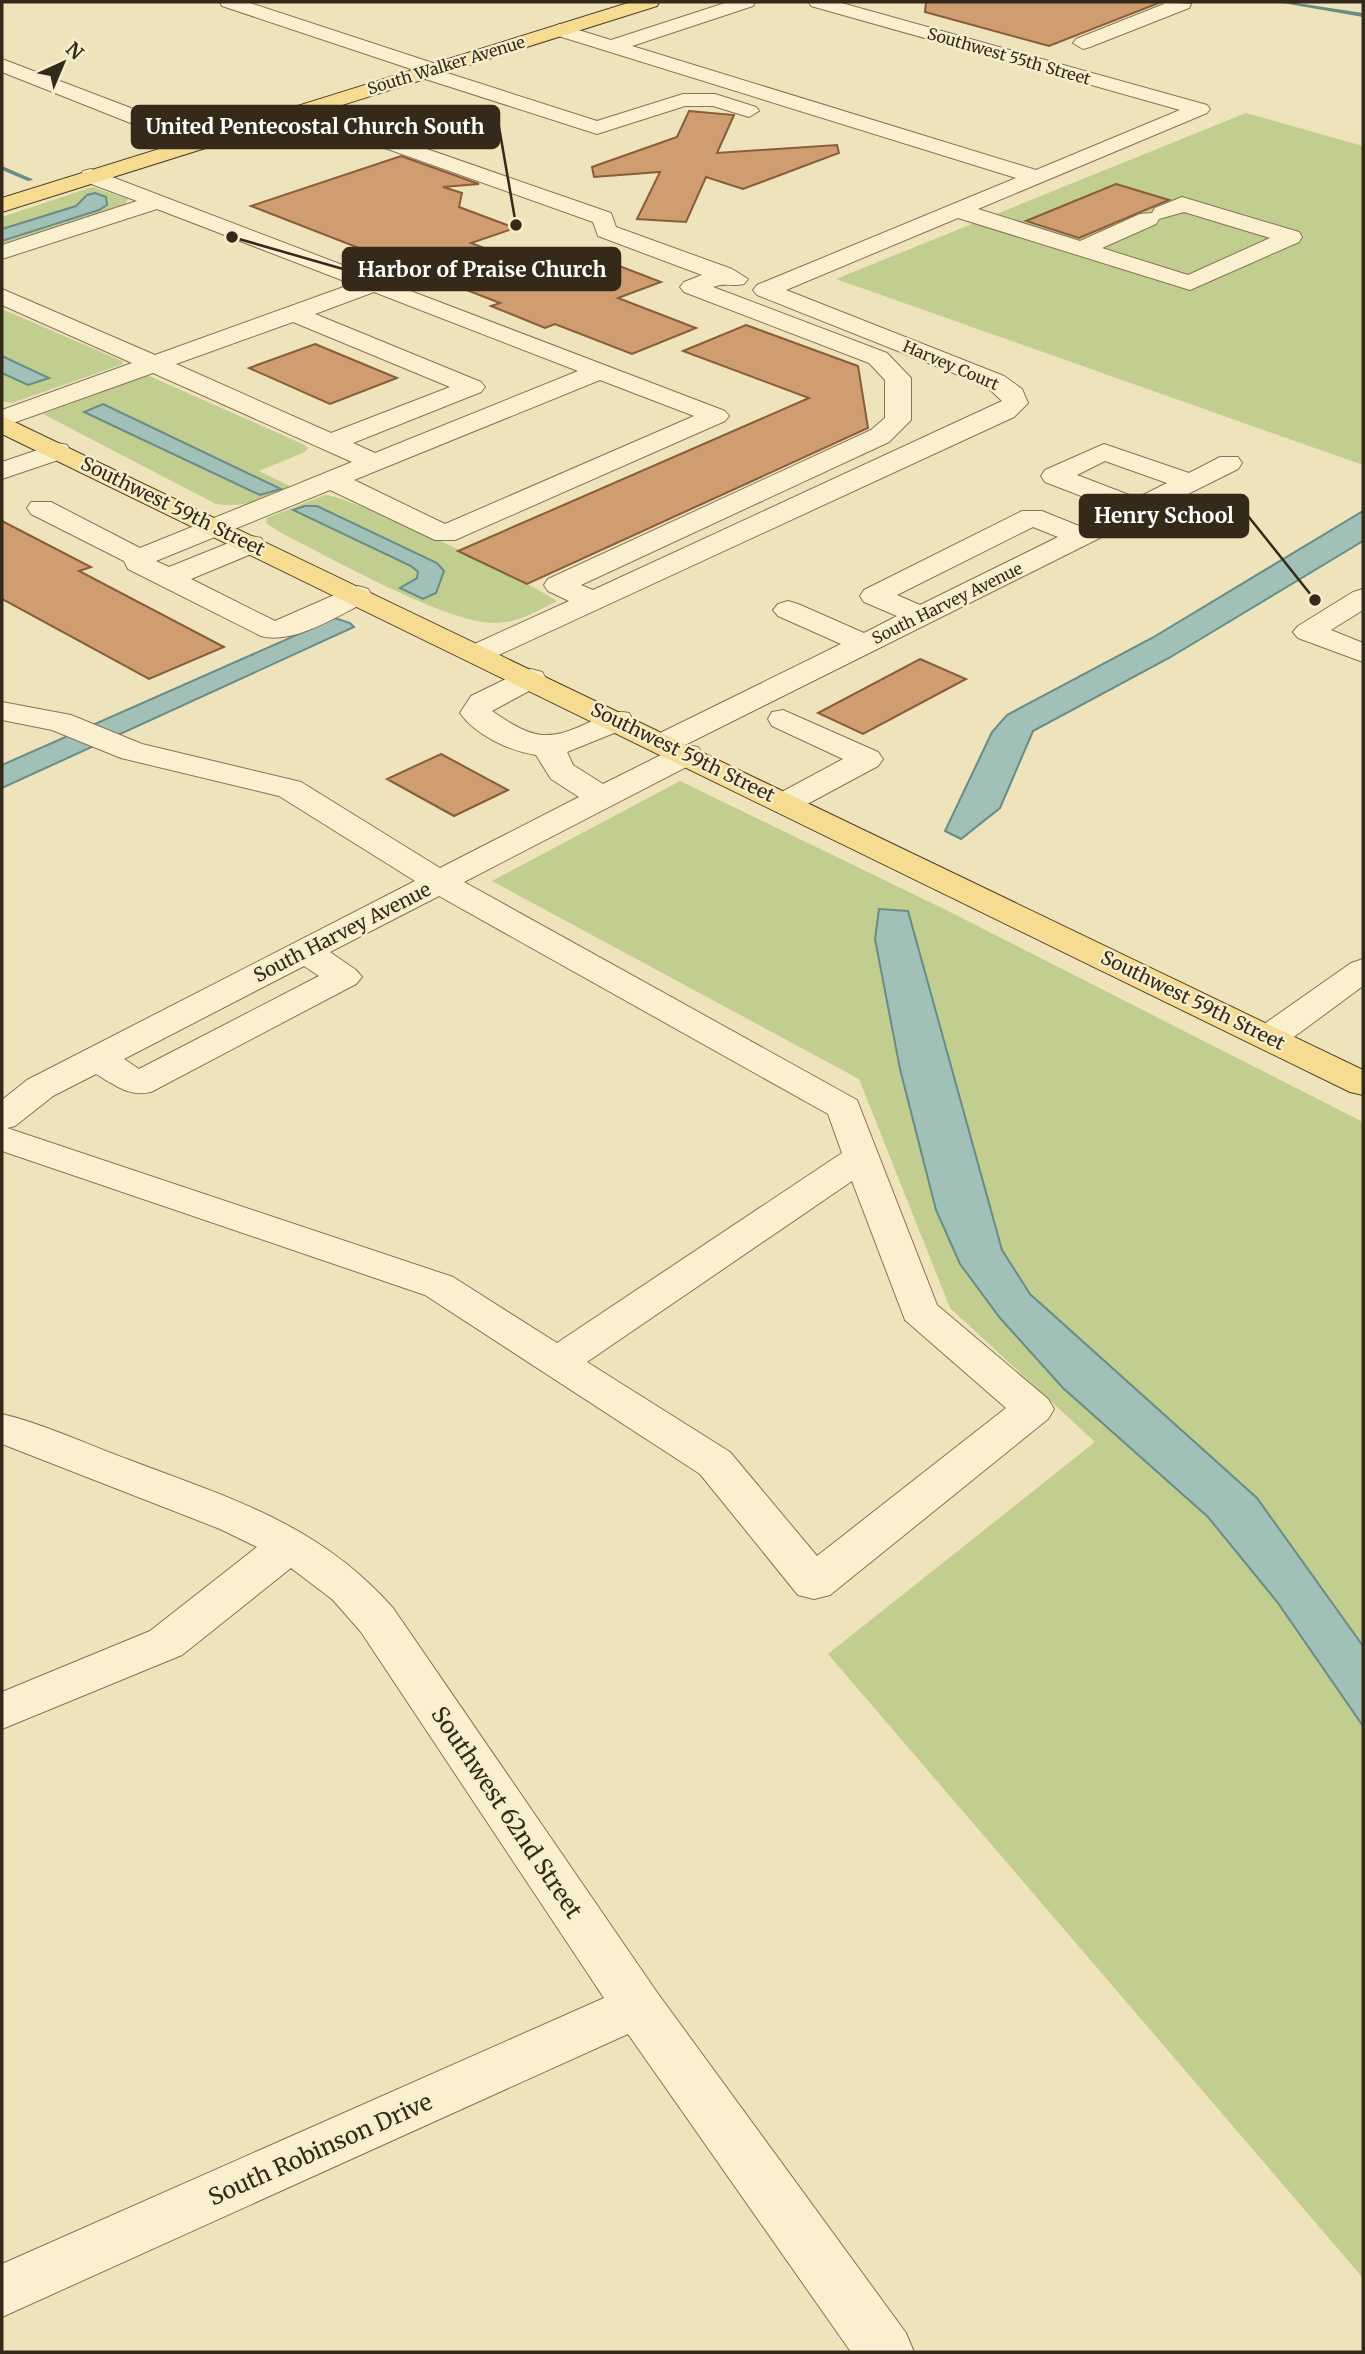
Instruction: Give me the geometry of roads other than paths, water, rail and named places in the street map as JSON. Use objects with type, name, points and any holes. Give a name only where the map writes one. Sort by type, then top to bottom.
[{"type":"main road","name":"South Walker Avenue","points":[[2,205],[647,2]]},
{"type":"main road","name":"Southwest 59th Street","points":[[2,422],[1363,1084]]},
{"type":"street","points":[[229,2],[597,128],[682,100],[715,100],[768,117]]},
{"type":"street","points":[[612,46],[746,2]]},
{"type":"street","name":"Southwest 55th Street","points":[[818,2],[1200,109],[1037,177]]},
{"type":"street","points":[[1083,43],[1182,4],[1172,2]]},
{"type":"street","points":[[559,30],[1037,177]]},
{"type":"street","points":[[2,65],[199,142]]},
{"type":"street","points":[[299,111],[603,219],[606,231],[765,290],[1037,177]]},
{"type":"street","points":[[91,176],[716,416],[445,534],[331,480]]},
{"type":"street","points":[[2,252],[160,201]]},
{"type":"street","points":[[957,210],[1190,283],[1291,237],[1182,204],[1158,218],[1082,249]]},
{"type":"street","points":[[1158,218],[1260,251]]},
{"type":"street","points":[[1117,233],[1152,244]]},
{"type":"street","points":[[1188,256],[1224,267]]},
{"type":"street","points":[[593,601],[558,585],[880,436],[898,420],[898,378],[878,358],[692,287],[724,274]]},
{"type":"street","points":[[2,422],[374,284]]},
{"type":"street","name":"Harvey Court","points":[[479,653],[1005,412],[1015,402],[1013,394],[995,381],[765,290]]},
{"type":"street","points":[[2,296],[375,463]]},
{"type":"street","points":[[293,313],[472,387],[330,443]]},
{"type":"street","points":[[41,508],[139,558],[600,371]]},
{"type":"street","points":[[5,481],[58,451]]},
{"type":"street","points":[[1138,508],[1054,476],[1104,452],[1190,482]]},
{"type":"street","name":"South Harvey Avenue","points":[[2,1118],[40,1088],[603,797],[676,749],[864,644],[1229,463]]},
{"type":"street","points":[[921,616],[874,596],[1032,517],[1081,537]]},
{"type":"street","points":[[986,540],[1033,560]]},
{"type":"street","points":[[168,578],[251,544]]},
{"type":"street","points":[[139,558],[138,563],[271,630],[281,629],[358,595]]},
{"type":"street","points":[[931,568],[979,587]]},
{"type":"street","points":[[1363,598],[1308,632],[1363,653]]},
{"type":"street","points":[[788,610],[864,644]]},
{"type":"street","points":[[531,678],[482,702],[475,713],[502,733],[527,744],[551,748],[567,745],[618,720]]},
{"type":"street","points":[[2,711],[60,722],[132,751],[290,789],[439,882],[844,1108],[919,1311],[1032,1409],[814,1583],[715,1463],[439,1286],[2,1138]]},
{"type":"street","points":[[783,719],[867,759],[787,803]]},
{"type":"street","points":[[551,748],[550,754],[565,776],[603,797]]},
{"type":"street","points":[[97,1059],[138,1084],[344,977],[305,951]]},
{"type":"street","points":[[1270,1037],[1363,970]]},
{"type":"street","points":[[559,1361],[862,1157]]},
{"type":"street","name":"Southwest 62nd Street","points":[[2,1428],[236,1518],[290,1545],[349,1588],[377,1620],[638,2006],[885,2352]]},
{"type":"street","points":[[2,1711],[166,1643],[290,1545]]},
{"type":"street","name":"South Robinson Drive","points":[[2,2291],[638,2006]]},
{"type":"water","points":[[95,193],[106,197],[107,205],[99,210],[2,241],[2,229],[76,206],[87,195]]},
{"type":"water","points":[[2,356],[49,378],[28,385],[2,373]]},
{"type":"water","points":[[103,404],[281,489],[260,495],[84,412]]},
{"type":"water","points":[[317,506],[437,563],[444,571],[436,593],[423,599],[400,588],[417,578],[418,572],[411,566],[293,510]]},
{"type":"water","points":[[1363,511],[1363,541],[1169,658],[1033,731],[1000,808],[961,839],[945,831],[992,732],[1007,715],[1152,638]]},
{"type":"water","points":[[335,618],[354,627],[2,788],[2,765]]},
{"type":"water","points":[[879,909],[908,911],[1002,1250],[1030,1294],[1257,1498],[1363,1646],[1363,1726],[1278,1603],[1208,1517],[1063,1388],[1000,1318],[960,1264],[936,1210],[900,1069],[875,939]]},
{"type":"waterway","points":[[1280,2],[1363,15]]},
{"type":"waterway","points":[[2,168],[30,180]]},
{"type":"place","name":"United Pentecostal Church South","points":[[516,225]]},
{"type":"place","name":"Harbor of Praise Church","points":[[232,237]]},
{"type":"place","name":"Henry School","points":[[1315,600]]}]
